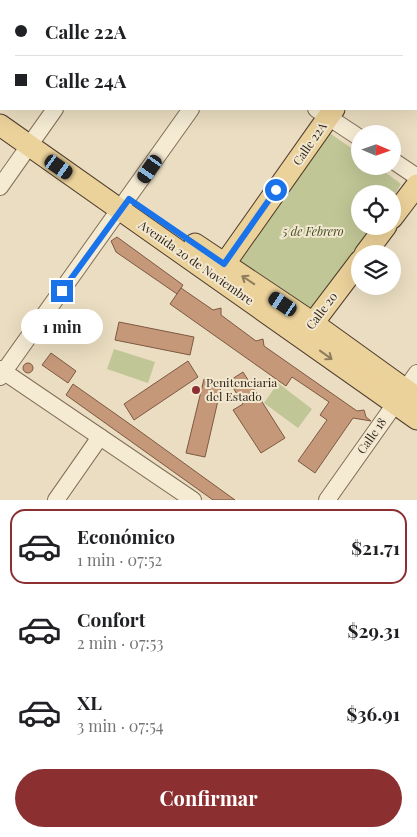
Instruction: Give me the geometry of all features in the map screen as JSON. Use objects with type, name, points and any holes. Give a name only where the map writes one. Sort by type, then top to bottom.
[{"type":"main road","name":"Avenida 20 de Noviembre","points":[[0,110],[32,141]]},
{"type":"main road","name":"Calle 22A","points":[[220,270],[326,111]]},
{"type":"main road","name":"Avenida 20 de Noviembre","points":[[0,125],[32,141],[308,330],[408,391],[417,419]]},
{"type":"main road","points":[[401,206],[417,185]]},
{"type":"main road","name":"Calle 20","points":[[308,330],[351,273]]},
{"type":"street","points":[[0,187],[54,110]]},
{"type":"street","points":[[190,110],[124,205],[1,373],[192,499]]},
{"type":"street","points":[[326,111],[351,131]]},
{"type":"street","points":[[401,166],[417,177]]},
{"type":"street","name":"Calle 18","points":[[326,500],[408,391]]},
{"type":"street","points":[[56,500],[100,437]]},
{"type":"green space","name":"5 de Febrero","points":[[328,132],[351,148],[351,175],[389,175],[401,184],[351,185],[351,235],[367,235],[360,245],[351,245],[351,258],[313,312],[238,264],[238,259]]},
{"type":"green space","points":[[114,349],[155,362],[148,383],[107,369]]},
{"type":"green space","points":[[278,383],[312,409],[298,428],[264,403]]},
{"type":"building","points":[[117,237],[183,285],[177,294],[116,252],[111,241]]},
{"type":"building","points":[[181,288],[213,310],[221,308],[221,315],[256,341],[263,339],[264,346],[357,411],[364,410],[366,417],[371,421],[353,418],[315,473],[298,461],[327,420],[320,415],[329,402],[292,377],[286,386],[170,304]]},
{"type":"building","points":[[83,310],[95,318],[78,342],[67,334]]},
{"type":"building","points":[[119,322],[194,337],[190,355],[115,340]]},
{"type":"building","points":[[51,353],[76,371],[68,383],[42,365]]},
{"type":"building","points":[[188,361],[198,377],[134,420],[124,404]]},
{"type":"building","points":[[26,363],[30,363],[33,368],[32,372],[26,373],[23,370],[23,366]]},
{"type":"building","points":[[243,372],[285,438],[261,453],[233,410],[243,404],[229,381]]},
{"type":"building","points":[[204,379],[222,383],[205,457],[186,453]]},
{"type":"building","points":[[73,384],[235,500],[213,500],[66,395]]},
{"type":"place","name":"Penitenciaria del Estado","points":[[196,390]]},
{"type":"route","points":[[62,291],[129,199],[224,264],[276,190]]}]
